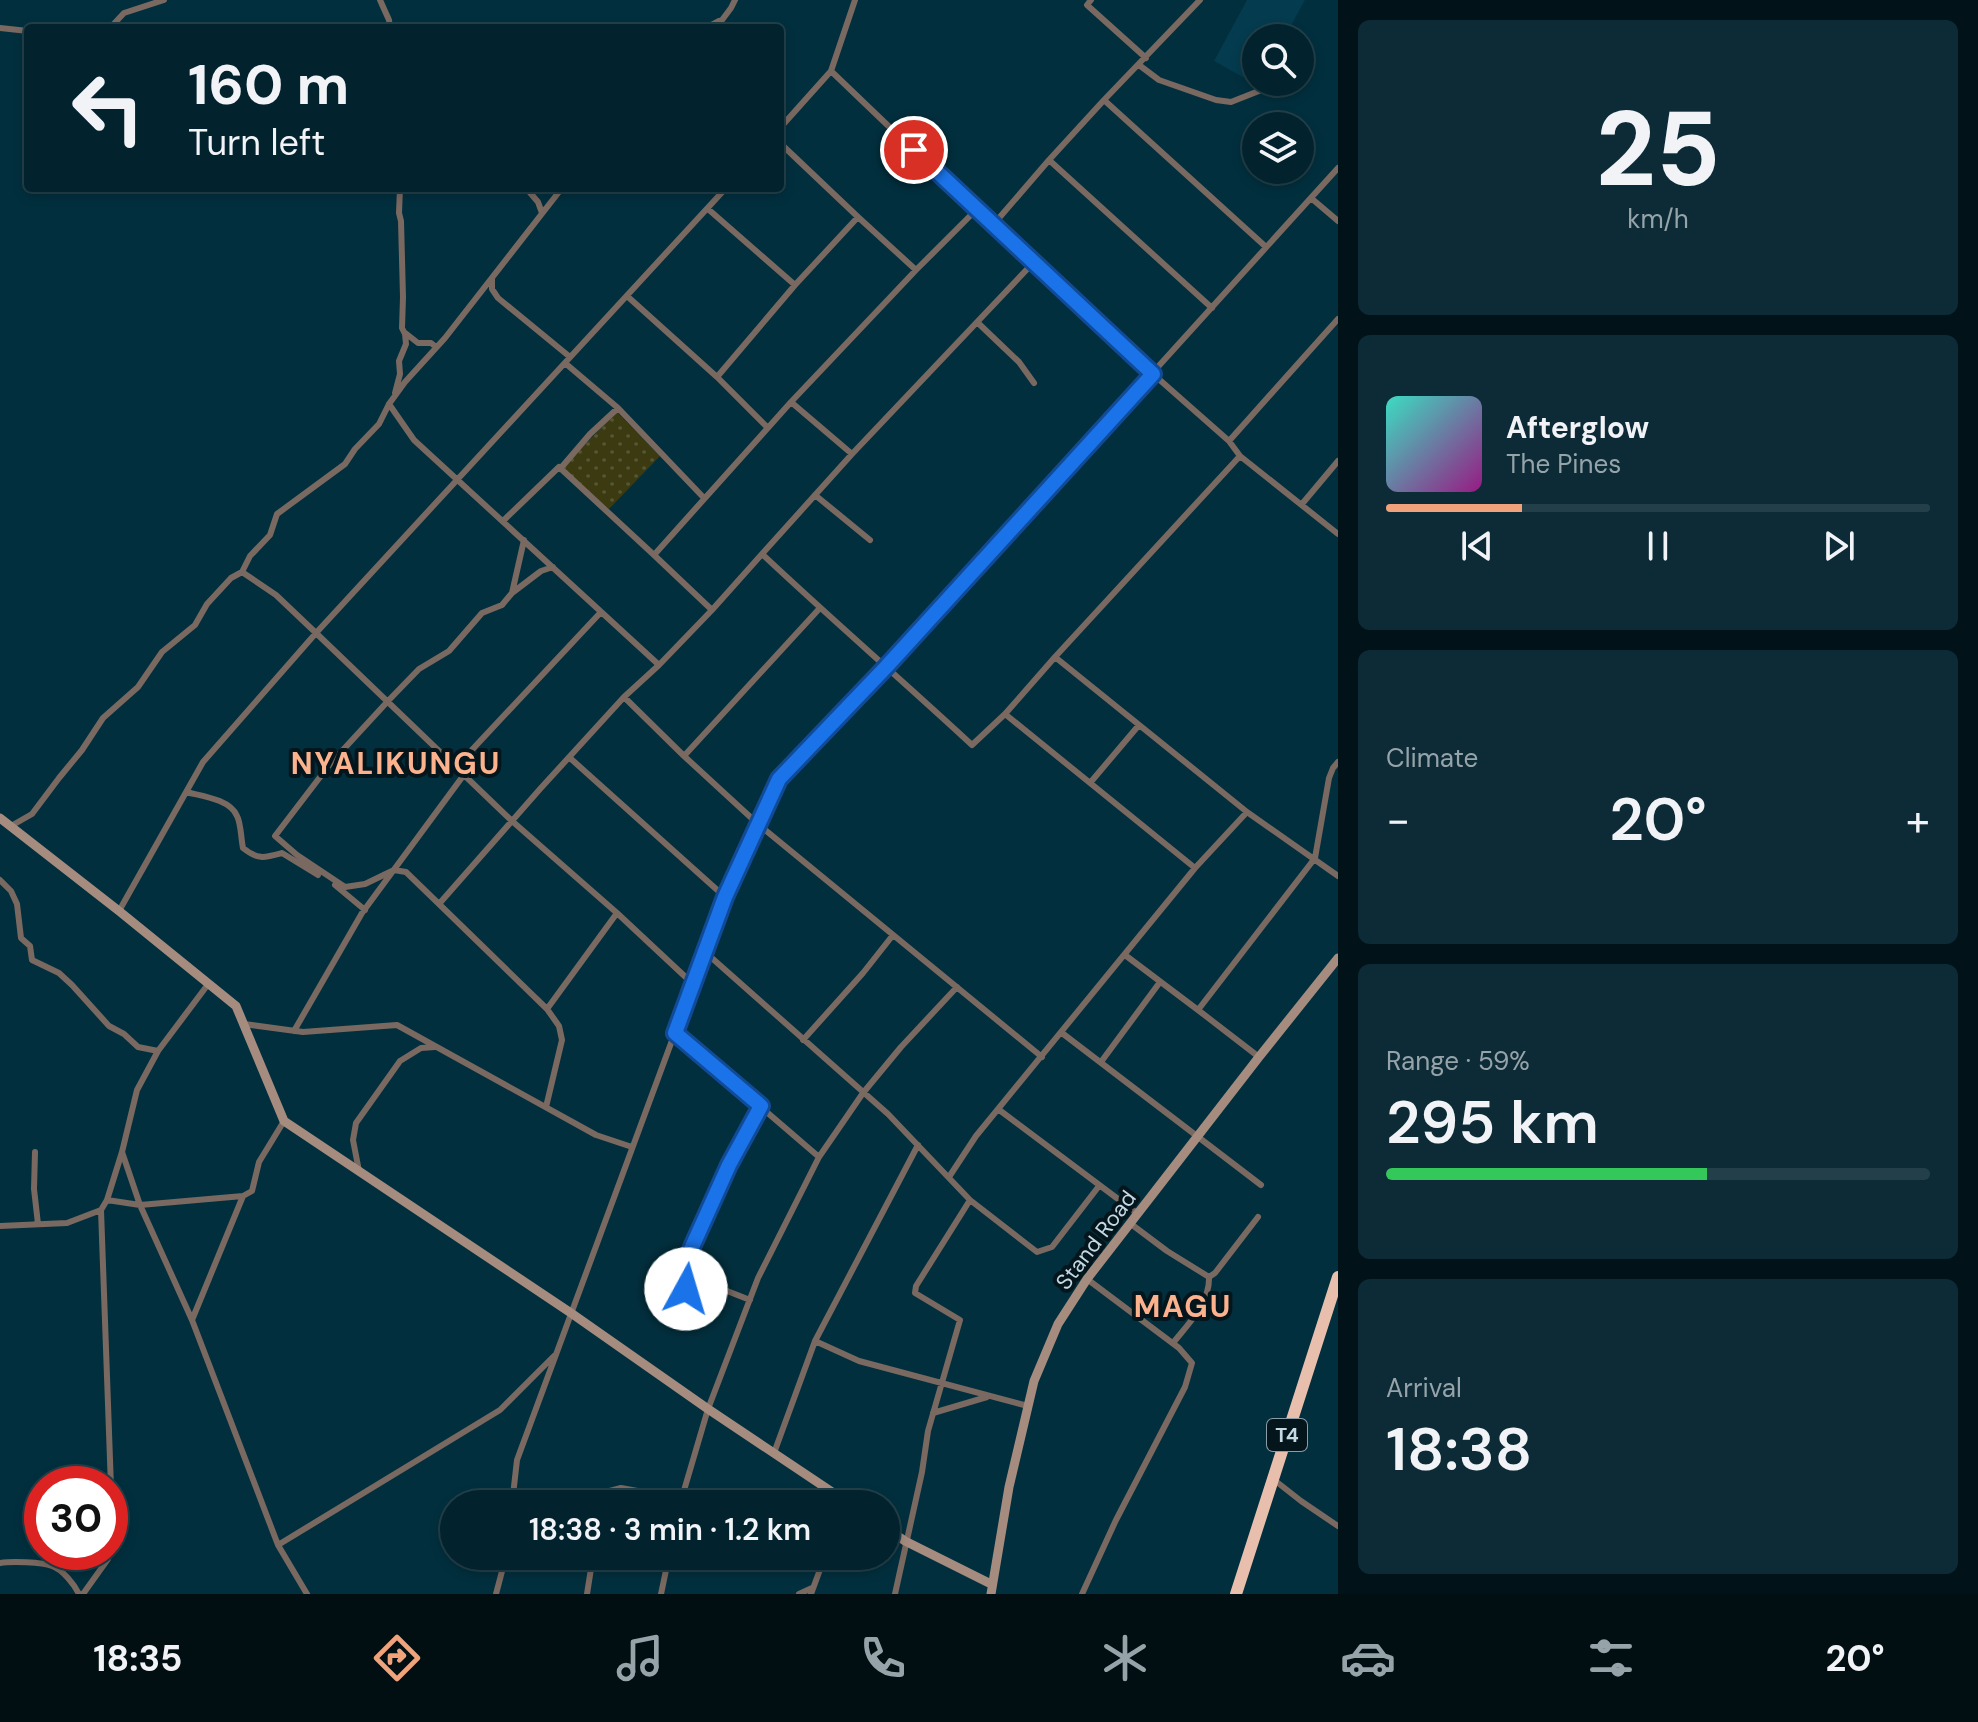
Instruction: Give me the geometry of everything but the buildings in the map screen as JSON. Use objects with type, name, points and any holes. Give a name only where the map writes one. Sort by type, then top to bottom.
[{"type":"highway","name":"T4","points":[[1236,1594],[1338,1277]]},
{"type":"street","points":[[114,24],[124,13],[164,0]]},
{"type":"street","points":[[380,0],[390,24]]},
{"type":"street","points":[[719,24],[735,0]]},
{"type":"street","points":[[784,124],[831,71],[855,0]]},
{"type":"street","points":[[993,225],[1104,100],[1200,0]]},
{"type":"street","points":[[1087,2],[1146,58]]},
{"type":"street","points":[[714,24],[722,20]]},
{"type":"street","points":[[0,28],[24,31]]},
{"type":"street","points":[[1139,65],[1159,80],[1216,100],[1231,102],[1246,96]]},
{"type":"street","points":[[831,71],[1033,263],[1229,441],[1240,456],[1338,534]]},
{"type":"street","points":[[1104,100],[1266,247]]},
{"type":"street","points":[[784,147],[916,270]]},
{"type":"street","points":[[1049,160],[1212,308]]},
{"type":"street","points":[[514,1490],[517,1460],[725,897],[779,779],[887,666],[1338,168]]},
{"type":"street","points":[[394,396],[400,374],[399,361],[406,344],[402,328],[400,192]]},
{"type":"street","points":[[529,192],[542,213]]},
{"type":"street","points":[[11,826],[32,814],[103,718],[138,687],[162,652],[195,625],[207,604],[231,578],[242,572],[250,556],[270,535],[277,514],[345,464],[379,424],[394,396],[559,192]]},
{"type":"street","points":[[119,911],[203,762],[316,633],[723,192]]},
{"type":"street","points":[[1311,198],[1338,221]]},
{"type":"street","points":[[708,209],[795,285]]},
{"type":"street","points":[[654,555],[767,427],[976,210]]},
{"type":"street","points":[[717,377],[858,217]]},
{"type":"street","points":[[439,904],[624,697],[712,610],[852,454],[1033,263]]},
{"type":"street","points":[[492,278],[492,289],[498,298],[618,408],[704,498]]},
{"type":"street","points":[[627,296],[767,427]]},
{"type":"street","points":[[477,297],[498,298]]},
{"type":"street","points":[[1229,441],[1338,319]]},
{"type":"street","points":[[977,322],[1019,362],[1034,383]]},
{"type":"street","points":[[404,332],[418,343],[431,343],[436,347]]},
{"type":"street","points":[[791,402],[852,454]]},
{"type":"street","points":[[389,404],[414,440],[659,665]]},
{"type":"street","points":[[503,521],[560,469],[618,408]]},
{"type":"street","points":[[762,554],[972,745],[1005,714],[1240,456]]},
{"type":"street","points":[[1302,504],[1338,461]]},
{"type":"street","points":[[560,469],[712,610]]},
{"type":"street","points":[[815,495],[870,540]]},
{"type":"street","points":[[512,593],[524,540]]},
{"type":"street","points":[[546,1107],[562,1040],[559,1026],[547,1009],[406,872],[394,870],[365,884],[345,887],[297,855],[275,836],[339,754],[419,669],[449,651],[482,613],[502,605],[512,593],[541,571],[553,567]]},
{"type":"street","points":[[242,572],[276,595],[463,776],[693,984]]},
{"type":"street","points":[[684,756],[819,609]]},
{"type":"street","points":[[455,768],[601,612]]},
{"type":"street","points":[[1055,657],[1247,812],[1338,876]]},
{"type":"street","points":[[624,697],[759,825],[1042,1057]]},
{"type":"street","points":[[1005,714],[1195,868]]},
{"type":"street","points":[[1090,783],[1139,725]]},
{"type":"street","points":[[570,758],[725,897]]},
{"type":"street","points":[[1198,1010],[1315,858],[1329,778],[1338,762]]},
{"type":"street","points":[[294,1031],[365,910],[463,776]]},
{"type":"street","points":[[186,792],[229,806],[237,816],[243,848],[254,857],[282,853],[338,887],[365,910]]},
{"type":"street","points":[[949,1177],[998,1109],[1195,868],[1247,812]]},
{"type":"street","points":[[0,819],[236,1006],[284,1121],[571,1313],[827,1490]]},
{"type":"street","points":[[0,880],[11,891],[17,904],[21,938],[30,946],[32,960],[59,973],[109,1026],[138,1047],[158,1051]]},
{"type":"street","points":[[547,1009],[617,913]]},
{"type":"street","points":[[803,1040],[893,935]]},
{"type":"street","points":[[705,952],[888,1114],[970,1200],[1037,1252],[1052,1247],[1099,1186]]},
{"type":"street","points":[[1125,955],[1259,1057]]},
{"type":"street","name":"Stand Road","points":[[991,1589],[1009,1487],[1034,1381],[1058,1324],[1087,1279],[1338,958]]},
{"type":"street","points":[[1101,1062],[1160,982]]},
{"type":"street","points":[[0,1563],[54,1566],[81,1594],[108,1559],[113,1543],[101,1210],[122,1152],[137,1090],[158,1051],[209,983]]},
{"type":"street","points":[[682,1490],[708,1409],[758,1278],[819,1157],[863,1093],[957,987]]},
{"type":"street","points":[[244,1024],[303,1032],[397,1025],[596,1135],[632,1147]]},
{"type":"street","points":[[675,1033],[819,1157]]},
{"type":"street","points":[[1062,1033],[1261,1185]]},
{"type":"street","points":[[359,1171],[353,1140],[356,1123],[400,1061],[421,1048],[437,1046]]},
{"type":"street","points":[[669,1320],[685,1292],[692,1247],[729,1165],[761,1106]]},
{"type":"street","points":[[998,1109],[1138,1214]]},
{"type":"street","points":[[107,1200],[140,1205],[243,1196],[252,1191],[259,1162],[284,1121]]},
{"type":"street","points":[[774,1453],[815,1341],[918,1145]]},
{"type":"street","points":[[35,1152],[34,1189],[38,1224]]},
{"type":"street","points":[[122,1152],[140,1205],[192,1320],[278,1545],[307,1594]]},
{"type":"street","points":[[192,1320],[243,1196]]},
{"type":"street","points":[[895,1594],[928,1431],[960,1320],[915,1293],[916,1286],[970,1200]]},
{"type":"street","points":[[0,1226],[67,1223],[101,1210]]},
{"type":"street","points":[[1209,1277],[1258,1217]]},
{"type":"street","points":[[1131,1224],[1209,1277]]},
{"type":"street","points":[[687,1265],[717,1287],[750,1300]]},
{"type":"street","points":[[1173,1343],[1200,1307],[1209,1288],[1209,1277]]},
{"type":"street","points":[[1082,1594],[1116,1520],[1185,1387],[1192,1363],[1173,1343],[1087,1279]]},
{"type":"street","points":[[685,1292],[710,1282]]},
{"type":"street","points":[[815,1341],[859,1361],[1028,1406]]},
{"type":"street","points":[[278,1545],[500,1410],[556,1355]]},
{"type":"street","points":[[933,1413],[990,1396]]},
{"type":"street","points":[[1273,1479],[1338,1526]]},
{"type":"street","points":[[900,1538],[991,1589]]},
{"type":"street","points":[[496,1594],[502,1570]]},
{"type":"street","points":[[587,1594],[591,1570]]},
{"type":"street","points":[[661,1594],[666,1570]]},
{"type":"street","points":[[799,1594],[811,1591],[819,1570]]},
{"type":"shaded area","points":[[1247,0],[1305,0],[1292,24],[1242,24],[1242,77],[1214,61]]},
{"type":"shaded area","points":[[617,412],[660,456],[609,509],[560,469]]},
{"type":"district","name":"NYALIKUNGU","points":[[396,763]]},
{"type":"district","name":"MAGU","points":[[1183,1306]]},
{"type":"route","points":[[686,1289],[689,1278],[687,1265],[692,1247],[729,1165],[761,1106],[675,1033],[725,897],[779,779],[887,666],[1153,374],[914,150]]}]
